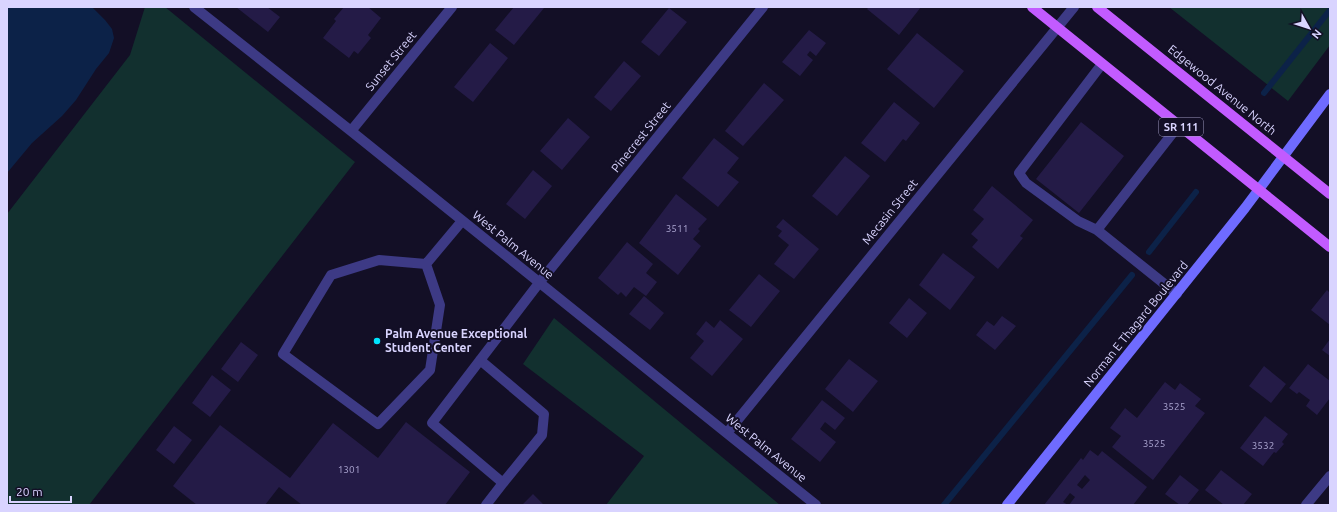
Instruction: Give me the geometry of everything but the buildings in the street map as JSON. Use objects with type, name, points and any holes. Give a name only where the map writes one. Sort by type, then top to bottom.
[{"type":"main road","name":"SR 111","points":[[1032,7],[1330,247]]},
{"type":"main road","name":"Edgewood Avenue North","points":[[1097,7],[1330,194]]},
{"type":"street","name":"West Palm Avenue","points":[[194,7],[351,131],[816,505]]},
{"type":"street","name":"Sunset Street","points":[[351,131],[452,7]]},
{"type":"street","name":"Pinecrest Street","points":[[502,483],[432,423],[539,283],[763,7]]},
{"type":"street","name":"Mecasin Street","points":[[727,433],[1074,7]]},
{"type":"street","points":[[1102,64],[1019,173],[1026,183],[1078,221],[1097,230],[1177,294]]},
{"type":"street","name":"Norman E Thagard Boulevard","points":[[1007,505],[1177,294],[1259,189],[1330,94]]},
{"type":"street","points":[[1097,230],[1179,126]]},
{"type":"street","points":[[426,264],[462,221]]},
{"type":"street","points":[[379,260],[426,264],[440,305],[430,370],[378,424],[283,354],[331,275],[379,260]]},
{"type":"street","points":[[480,360],[544,414],[542,435],[502,483],[486,505]]},
{"type":"street","points":[[1306,505],[1330,476]]},
{"type":"green space","points":[[145,7],[165,7],[355,162],[89,505],[7,505],[7,214],[130,55]]},
{"type":"green space","points":[[1169,7],[1330,7],[1330,45],[1288,101]]},
{"type":"green space","points":[[554,318],[780,505],[606,505],[644,456],[523,364]]},
{"type":"water","points":[[7,7],[92,7],[112,29],[114,38],[109,53],[96,69],[76,100],[62,116],[32,143],[7,173]]},
{"type":"waterway","points":[[1264,93],[1330,10]]},
{"type":"waterway","points":[[1149,252],[1196,192]]},
{"type":"waterway","points":[[944,505],[1132,275]]},
{"type":"place","name":"Palm Avenue Exceptional Student Center","points":[[377,341]]}]
